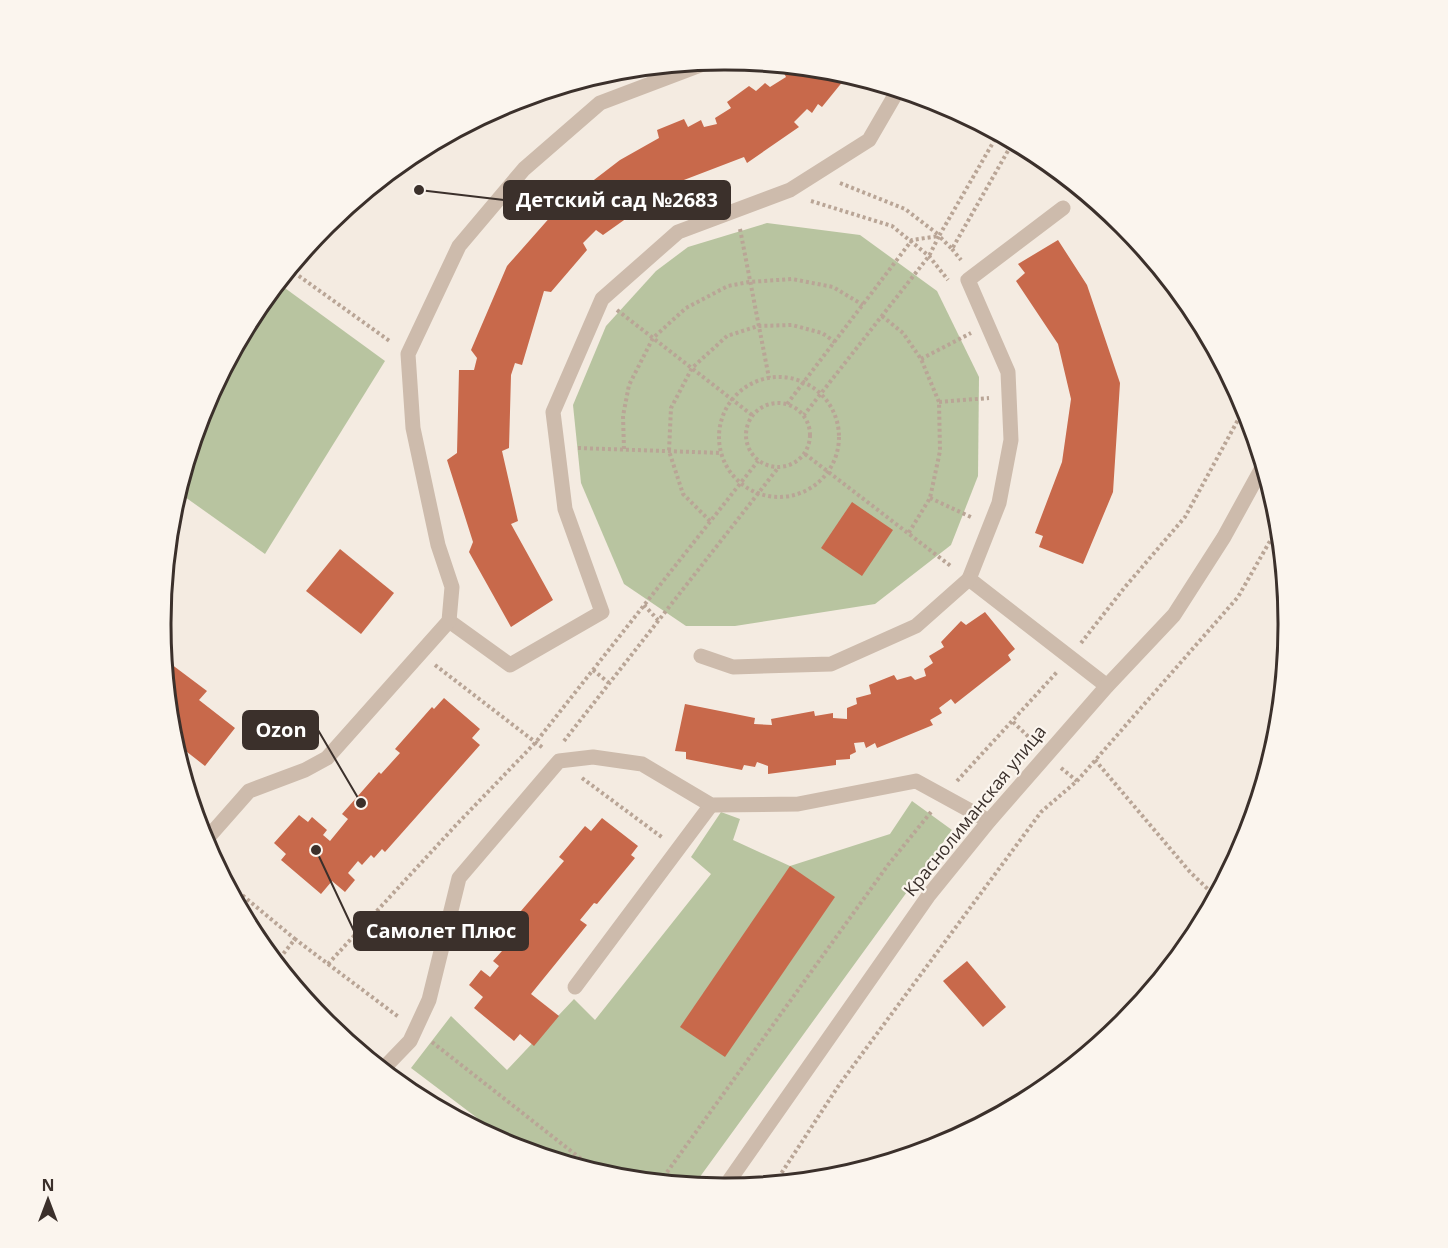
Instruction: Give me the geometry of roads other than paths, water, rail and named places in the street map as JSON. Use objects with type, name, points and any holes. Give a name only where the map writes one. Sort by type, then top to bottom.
[{"type":"street","points":[[212,833],[249,791],[305,770],[327,758],[449,621],[452,587],[438,545],[413,428],[408,354],[459,246],[524,169],[600,103],[680,73]]},
{"type":"street","points":[[449,621],[510,665],[602,612],[565,509],[553,412],[602,298],[678,232],[790,190],[869,140],[894,97]]},
{"type":"street","points":[[701,656],[733,667],[831,664],[916,626],[969,579],[999,503],[1011,440],[1008,372],[968,280],[1063,208]]},
{"type":"street","name":"Краснолиманская улица","points":[[731,1178],[929,895],[989,821],[1107,686],[1174,615],[1224,537],[1257,476]]},
{"type":"street","points":[[969,579],[1107,686]]},
{"type":"street","points":[[388,1064],[410,1041],[429,1000],[459,878],[559,761],[593,757],[642,764],[711,805],[798,804],[916,781],[989,821]]},
{"type":"street","points":[[575,987],[711,805]]},
{"type":"place","name":"Детский сад №2683","points":[[419,190]]},
{"type":"place","name":"Ozon","points":[[361,803]]},
{"type":"place","name":"Самолет Плюс","points":[[316,850]]}]
